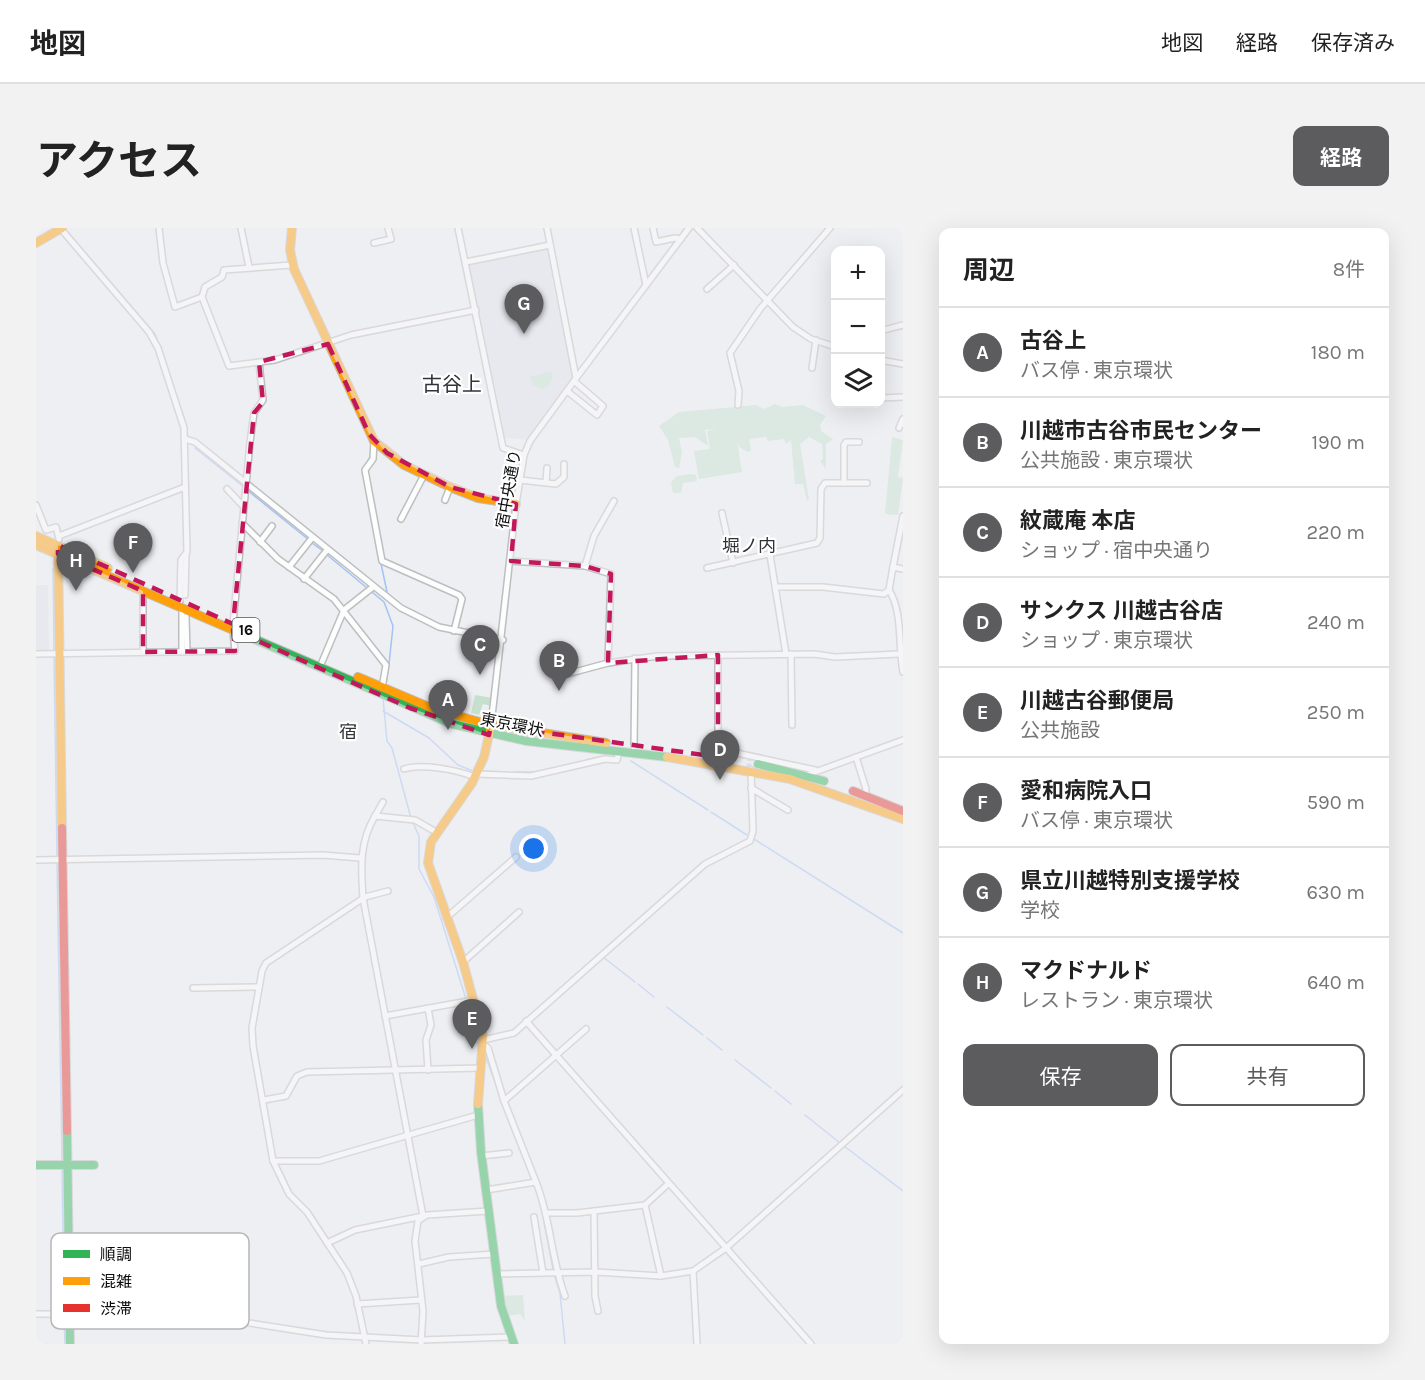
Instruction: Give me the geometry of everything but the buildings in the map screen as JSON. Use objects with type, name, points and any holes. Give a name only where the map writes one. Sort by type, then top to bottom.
[{"type":"main road","points":[[292,228],[290,250],[292,265],[374,441],[404,465],[424,476],[478,498],[516,504]]},
{"type":"main road","points":[[36,243],[61,229]]},
{"type":"main road","name":"東京環状","points":[[36,536],[183,601],[233,627],[411,708],[489,735],[547,745],[619,752],[817,786],[903,819]]},
{"type":"main road","name":"東京環状","points":[[36,545],[58,545],[143,591],[183,601]]},
{"type":"main road","points":[[58,545],[68,1233]]},
{"type":"main road","name":"東京環状","points":[[233,627],[436,710],[491,725],[634,747],[718,753],[807,775],[903,811]]},
{"type":"main road","name":"宿中央通り","points":[[435,832],[475,776],[484,757],[491,725]]},
{"type":"main road","points":[[435,832],[429,848],[428,863],[463,962],[483,1042],[478,1115],[481,1156],[501,1306],[513,1340]]},
{"type":"main road","points":[[36,1165],[94,1165]]},
{"type":"street","points":[[159,228],[163,263],[175,307],[202,297]]},
{"type":"street","points":[[241,228],[249,267]]},
{"type":"street","points":[[374,243],[391,239],[388,228]]},
{"type":"street","points":[[458,228],[503,448],[524,454]]},
{"type":"street","points":[[547,228],[575,380],[603,406],[597,415],[567,391]]},
{"type":"street","points":[[634,228],[646,286]]},
{"type":"street","points":[[653,228],[656,242],[675,238],[681,240]]},
{"type":"street","name":"宿中央通り","points":[[491,725],[503,640],[516,504],[524,454],[530,441],[689,228]]},
{"type":"street","points":[[697,228],[793,327],[831,345]]},
{"type":"street","points":[[738,405],[739,392],[730,353],[760,309],[830,228]]},
{"type":"street","points":[[61,229],[154,340],[184,428],[186,552],[181,560],[184,652]]},
{"type":"street","points":[[466,262],[550,245]]},
{"type":"street","points":[[292,265],[224,270],[222,277],[205,287],[202,297],[229,366],[275,360],[351,335],[476,310]]},
{"type":"street","points":[[707,289],[734,265]]},
{"type":"street","points":[[885,330],[903,325]]},
{"type":"street","points":[[812,368],[816,340]]},
{"type":"street","points":[[885,361],[903,364]]},
{"type":"street","points":[[36,654],[235,651],[233,627],[254,413],[263,400],[259,362]]},
{"type":"street","points":[[885,398],[903,397]]},
{"type":"street","points":[[899,428],[903,419]]},
{"type":"street","points":[[185,439],[195,442],[310,540],[401,608],[439,627],[503,640]]},
{"type":"street","points":[[374,441],[373,459],[365,470],[382,561],[459,595],[462,599],[454,631]]},
{"type":"street","points":[[844,483],[844,445],[846,442],[859,442]]},
{"type":"street","points":[[520,480],[556,484],[564,477],[564,464]]},
{"type":"street","points":[[546,482],[547,468]]},
{"type":"street","points":[[402,519],[424,476]]},
{"type":"street","points":[[707,568],[817,543],[820,538],[821,489],[825,483],[867,483]]},
{"type":"street","points":[[36,506],[46,530],[56,526],[58,545],[185,487]]},
{"type":"street","points":[[445,500],[450,487]]},
{"type":"street","points":[[227,489],[244,507]]},
{"type":"street","points":[[585,566],[594,536],[614,501]]},
{"type":"street","points":[[722,513],[733,563]]},
{"type":"street","points":[[777,587],[824,587],[884,594],[889,590],[903,516]]},
{"type":"street","points":[[242,523],[289,567],[344,610],[386,665],[382,688]]},
{"type":"street","points":[[260,542],[272,526]]},
{"type":"street","points":[[289,567],[310,540]]},
{"type":"street","points":[[304,579],[325,552]]},
{"type":"street","points":[[770,555],[788,654],[792,725]]},
{"type":"street","points":[[511,561],[585,566],[611,574],[608,663]]},
{"type":"street","points":[[893,567],[903,569]]},
{"type":"street","points":[[322,662],[344,610],[373,587]]},
{"type":"street","points":[[889,590],[895,596],[901,618],[899,654],[903,672]]},
{"type":"street","points":[[143,591],[143,652]]},
{"type":"street","points":[[184,652],[186,617]]},
{"type":"street","points":[[567,674],[635,658],[788,654],[835,657],[899,654]]},
{"type":"street","points":[[718,655],[718,753],[815,770]]},
{"type":"street","points":[[634,747],[635,658]]},
{"type":"street","points":[[807,775],[815,770],[903,740]]},
{"type":"street","points":[[404,769],[412,766],[430,767],[475,776],[540,775],[605,759],[617,760],[619,752]]},
{"type":"street","points":[[856,757],[866,789],[865,795]]},
{"type":"street","points":[[565,1296],[556,1273],[546,1213],[536,1182],[504,1101],[488,1048],[483,1042],[510,1035],[705,864],[750,841],[753,831],[752,788],[749,773]]},
{"type":"street","points":[[749,773],[749,824],[753,831]]},
{"type":"street","points":[[752,788],[788,810]]},
{"type":"street","points":[[383,802],[365,834],[360,858],[363,898],[423,1216],[416,1228],[424,1319],[422,1342]]},
{"type":"street","points":[[375,816],[414,820],[435,832]]},
{"type":"street","points":[[36,860],[322,855],[360,858]]},
{"type":"street","points":[[446,918],[516,857]]},
{"type":"street","points":[[366,1344],[347,1273],[307,1212],[289,1194],[273,1161],[253,1046],[252,1028],[262,970],[270,959],[363,898],[388,891]]},
{"type":"street","points":[[463,962],[519,912]]},
{"type":"street","points":[[193,987],[259,987]]},
{"type":"street","points":[[385,1016],[474,1000]]},
{"type":"street","points":[[428,1008],[431,1025],[426,1040],[428,1070]]},
{"type":"street","points":[[526,1022],[811,1344]]},
{"type":"street","points":[[504,1101],[586,1029]]},
{"type":"street","points":[[264,1100],[286,1096],[297,1076],[303,1073],[481,1068]]},
{"type":"street","points":[[497,1274],[596,1272],[661,1276],[693,1271],[726,1248],[903,1090]]},
{"type":"street","points":[[273,1161],[319,1161],[478,1115]]},
{"type":"street","points":[[481,1156],[509,1153]]},
{"type":"street","points":[[486,1190],[536,1182]]},
{"type":"street","points":[[546,1213],[594,1211],[618,1206],[645,1205],[668,1184]]},
{"type":"street","points":[[645,1205],[661,1276]]},
{"type":"street","points":[[327,1243],[355,1230],[423,1216],[488,1210]]},
{"type":"street","points":[[594,1211],[598,1311]]},
{"type":"street","points":[[534,1217],[543,1273]]},
{"type":"street","points":[[419,1264],[449,1257],[494,1254]]},
{"type":"street","points":[[693,1271],[697,1344]]},
{"type":"street","points":[[357,1305],[421,1300]]},
{"type":"street","points":[[249,1323],[326,1335],[422,1342],[513,1340]]},
{"type":"highlighted area","points":[[328,344],[369,434],[387,453],[450,487],[516,504],[511,561],[585,566],[611,574],[608,663],[718,655],[718,757],[491,725],[489,735],[410,708],[233,630],[235,651],[143,652],[143,591],[58,554],[58,545],[233,624],[254,413],[263,402],[259,362]]},
{"type":"shaded area","points":[[547,247],[555,275],[552,279],[573,377],[528,440],[502,437],[468,263]]},
{"type":"shaded area","points":[[36,585],[48,585],[49,650],[36,650]]},
{"type":"green space","points":[[551,371],[552,380],[547,387],[541,389],[533,385],[530,377]]},
{"type":"green space","points":[[775,404],[782,407],[803,405],[826,416],[820,425],[821,431],[833,439],[826,444],[826,469],[820,461],[823,459],[822,444],[809,437],[800,444],[809,500],[807,501],[803,484],[795,484],[791,440],[786,444],[784,439],[768,441],[766,437],[749,439],[751,450],[748,452],[739,447],[737,441],[742,472],[699,479],[694,451],[710,449],[707,431],[716,429],[705,430],[708,446],[695,437],[679,438],[682,453],[679,468],[675,467],[668,440],[659,426],[679,412],[756,405],[764,409]]},
{"type":"green space","points":[[892,437],[903,440],[898,477],[903,478],[898,515],[885,514]]},
{"type":"green space","points":[[696,475],[697,481],[683,483],[681,493],[673,493],[671,482],[677,476]]},
{"type":"green space","points":[[475,695],[493,698],[491,706],[483,704],[479,715],[471,713]]},
{"type":"green space","points":[[523,1295],[525,1321],[520,1314],[507,1316],[502,1296]]},
{"type":"waterway","points":[[65,229],[155,334],[185,421]]},
{"type":"waterway","points":[[195,448],[244,487]]},
{"type":"waterway","points":[[363,469],[371,455]]},
{"type":"waterway","points":[[247,490],[309,540]]},
{"type":"waterway","points":[[372,521],[387,592]]},
{"type":"waterway","points":[[312,543],[323,551]]},
{"type":"waterway","points":[[326,554],[384,602],[393,626],[389,664]]},
{"type":"waterway","points":[[53,569],[54,652]]},
{"type":"waterway","points":[[54,657],[57,856]]},
{"type":"waterway","points":[[386,685],[388,669]]},
{"type":"waterway","points":[[383,698],[387,741],[392,748],[411,818]]},
{"type":"waterway","points":[[383,711],[429,738],[458,765],[473,771]]},
{"type":"waterway","points":[[586,760],[598,757]]},
{"type":"waterway","points":[[631,761],[708,810]]},
{"type":"waterway","points":[[566,765],[580,762]]},
{"type":"waterway","points":[[482,771],[508,772]]},
{"type":"waterway","points":[[515,772],[535,772]]},
{"type":"waterway","points":[[711,812],[747,835]]},
{"type":"waterway","points":[[413,823],[419,836],[419,869],[434,897],[466,999]]},
{"type":"waterway","points":[[754,839],[903,933]]},
{"type":"waterway","points":[[57,861],[62,1162]]},
{"type":"waterway","points":[[664,897],[690,874]]},
{"type":"waterway","points":[[605,949],[645,913]]},
{"type":"waterway","points":[[603,957],[635,982]]},
{"type":"waterway","points":[[638,984],[654,997]]},
{"type":"waterway","points":[[468,1004],[479,1051]]},
{"type":"waterway","points":[[667,1007],[703,1035]]},
{"type":"waterway","points":[[707,1038],[722,1050]]},
{"type":"waterway","points":[[485,1055],[505,1109]]},
{"type":"waterway","points":[[735,1060],[771,1088]]},
{"type":"waterway","points":[[775,1091],[791,1104]]},
{"type":"waterway","points":[[805,1115],[840,1143]]},
{"type":"waterway","points":[[844,1146],[903,1191]]},
{"type":"waterway","points":[[62,1167],[63,1233]]},
{"type":"waterway","points":[[541,1206],[553,1269]]},
{"type":"waterway","points":[[554,1274],[560,1293],[565,1344]]},
{"type":"waterway","points":[[64,1329],[65,1344]]},
{"type":"tunnel","points":[[748,776],[750,754]]},
{"type":"traffic: fast","points":[[247,636],[452,724],[526,741],[667,757]]},
{"type":"traffic: fast","points":[[758,764],[824,781]]},
{"type":"traffic: fast","points":[[478,1104],[481,1152],[501,1306],[514,1344]]},
{"type":"traffic: fast","points":[[67,1131],[68,1233]]},
{"type":"traffic: fast","points":[[36,1165],[94,1165]]},
{"type":"traffic: fast","points":[[70,1329],[70,1344]]},
{"type":"traffic: slow","points":[[36,243],[62,228]]},
{"type":"traffic: slow","points":[[292,228],[290,250],[294,269],[374,441],[404,465],[450,487],[478,498],[516,504]]},
{"type":"traffic: slow","points":[[36,536],[108,568]]},
{"type":"traffic: slow","points":[[36,545],[247,636]]},
{"type":"traffic: slow","points":[[58,550],[62,828]]},
{"type":"traffic: slow","points":[[358,677],[436,710],[491,725],[606,743]]},
{"type":"traffic: slow","points":[[478,1104],[483,1036],[463,962],[428,863],[431,842],[472,783],[484,757],[490,730]]},
{"type":"traffic: slow","points":[[667,757],[790,779],[903,819]]},
{"type":"traffic: jam","points":[[853,791],[903,811]]},
{"type":"traffic: jam","points":[[62,828],[67,1131]]},
{"type":"place","name":"県立川越特別支援学校","points":[[524,334]]},
{"type":"place","name":"愛和病院入口","points":[[133,573]]},
{"type":"place","name":"マクドナルド","points":[[76,591]]},
{"type":"place","name":"紋蔵庵 本店","points":[[480,675]]},
{"type":"place","name":"川越市古谷市民センター","points":[[559,691]]},
{"type":"place","name":"古谷上","points":[[448,730]]},
{"type":"place","name":"サンクス 川越古谷店","points":[[720,780]]},
{"type":"place","name":"川越古谷郵便局","points":[[472,1049]]},
{"type":"district","name":"古谷上","points":[[452,384]]},
{"type":"district","name":"堀ノ内","points":[[749,546]]},
{"type":"district","name":"宿","points":[[348,732]]}]
